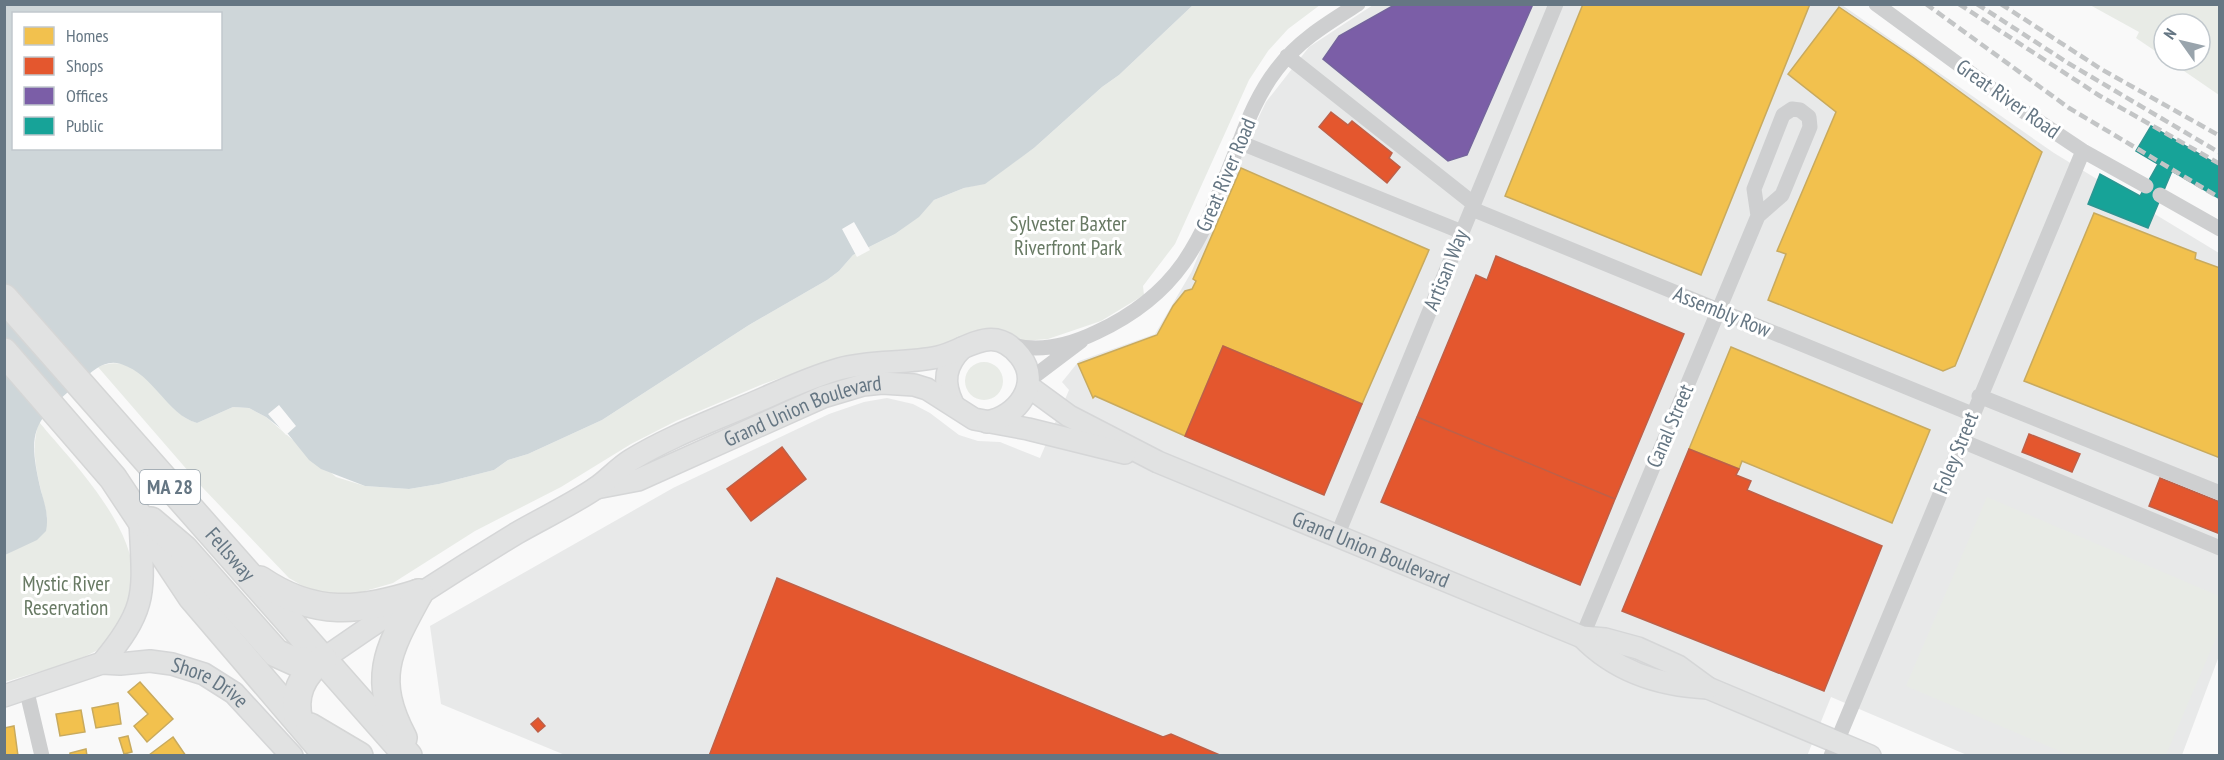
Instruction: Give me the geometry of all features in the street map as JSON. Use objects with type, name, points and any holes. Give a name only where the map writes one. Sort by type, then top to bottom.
[{"type":"highway","name":"Fellsway","points":[[4,298],[410,756]]},
{"type":"highway","name":"MA 28","points":[[4,352],[73,431],[135,511],[186,589],[328,756]]},
{"type":"highway","points":[[135,511],[184,549],[276,653],[296,662],[323,659]]},
{"type":"highway","points":[[240,566],[284,593],[318,606],[334,609],[368,607],[419,593]]},
{"type":"highway","points":[[410,756],[387,703],[385,673],[394,642],[419,593]]},
{"type":"highway","points":[[323,659],[312,667],[300,685],[296,703],[298,721],[330,736],[359,756]]},
{"type":"street","name":"Great River Road","points":[[1028,383],[1086,338],[1139,310],[1179,271],[1199,239],[1258,98],[1287,56],[1314,32],[1358,4]]},
{"type":"street","name":"Artisan Way","points":[[1337,536],[1556,4]]},
{"type":"street","name":"Great River Road","points":[[1876,4],[2014,105],[2083,151],[2145,186]]},
{"type":"street","name":"Assembly Row","points":[[1287,56],[1473,207],[1972,414]]},
{"type":"street","name":"Canal Street","points":[[1582,636],[1758,216],[1782,195],[1810,127],[1809,117],[1800,110],[1792,109],[1783,115],[1754,189],[1758,216]]},
{"type":"street","points":[[1239,142],[1462,232]]},
{"type":"street","name":"Foley Street","points":[[1833,749],[2083,151]]},
{"type":"street","points":[[2160,195],[2220,230]]},
{"type":"street","name":"Great River Road","points":[[1004,343],[1021,348],[1043,348],[1086,338]]},
{"type":"street","name":"Grand Union Boulevard","points":[[323,659],[419,593],[596,488],[630,461],[652,448],[812,378],[856,365],[936,357],[982,339],[1004,343]]},
{"type":"street","points":[[962,348],[947,368],[946,381],[953,404],[962,414],[987,422],[999,420],[1018,407],[1028,383],[1022,358],[1004,343]]},
{"type":"street","name":"Grand Union Boulevard","points":[[596,488],[638,480],[823,397],[853,387],[882,383],[914,385],[927,389],[953,404]]},
{"type":"street","name":"Grand Union Boulevard","points":[[1028,383],[1069,416],[1158,462],[1582,636],[1605,639],[1638,648],[1678,666],[1708,688],[1833,749],[1870,756]]},
{"type":"street","points":[[1979,396],[2220,493]]},
{"type":"street","name":"Grand Union Boulevard","points":[[987,422],[1158,462]]},
{"type":"street","points":[[1962,441],[2220,548]]},
{"type":"street","points":[[102,663],[124,637],[141,602],[143,591],[135,511]]},
{"type":"street","name":"Shore Drive","points":[[4,696],[102,663],[120,664],[150,660],[182,666],[204,674],[234,693],[292,756]]},
{"type":"street","points":[[26,688],[42,756]]},
{"type":"shaded area","points":[[5,5],[1193,5],[1119,75],[1102,87],[1034,148],[985,184],[964,188],[934,200],[919,217],[895,234],[853,255],[839,271],[827,280],[749,325],[602,420],[528,454],[508,460],[494,470],[409,489],[365,486],[321,469],[309,460],[288,434],[266,417],[249,408],[233,407],[197,423],[177,412],[152,385],[133,369],[115,363],[99,367],[53,406],[38,427],[34,453],[47,521],[46,531],[37,540],[5,555]]},
{"type":"shaded area","points":[[1373,5],[1842,5],[2054,153],[2219,253],[2219,656],[2182,755],[1967,755],[1831,697],[1807,756],[565,755],[441,704],[430,626],[673,488],[829,414],[864,402],[887,398],[913,404],[930,413],[959,435],[978,441],[1000,442],[1040,458],[1069,390],[1062,382],[1079,361],[1155,334],[1192,271],[1230,177],[1266,102],[1309,47]]},
{"type":"green space","name":"Sylvester Baxter Riverfront Park","points":[[1193,5],[1320,5],[1288,29],[1268,51],[1249,80],[1175,244],[1143,286],[1144,295],[1101,321],[1048,339],[1022,341],[979,331],[931,349],[894,350],[836,359],[763,384],[676,421],[631,444],[561,487],[475,531],[393,583],[358,593],[332,595],[308,589],[289,578],[202,487],[98,367],[114,363],[128,366],[151,383],[184,417],[197,423],[233,407],[249,408],[266,417],[336,477],[365,486],[409,489],[494,470],[508,460],[528,454],[602,420],[749,325],[827,280],[839,271],[853,255],[895,234],[918,217],[934,200],[964,188],[985,183],[1034,148],[1102,87],[1119,75]]},
{"type":"green space","points":[[2090,5],[2219,5],[2219,95],[2185,72],[2212,72],[2212,12],[2152,12],[2152,49],[2136,38],[2139,32]]},
{"type":"green space","points":[[984,362],[998,367],[1003,381],[998,395],[984,400],[970,395],[965,381],[970,367]]},
{"type":"green space","name":"Mystic River Reservation","points":[[39,422],[95,489],[112,516],[126,543],[133,570],[132,597],[120,623],[96,651],[63,665],[5,682],[5,555],[22,546],[47,517],[35,458]]},
{"type":"green space","points":[[1987,497],[2219,596],[2219,631],[2166,755],[2069,755],[1906,686]]},
{"type":"pier","points":[[854,222],[870,250],[857,257],[842,229]]},
{"type":"pier","points":[[279,405],[296,426],[286,435],[268,414]]},
{"type":"building: Homes","points":[[1583,4],[1810,4],[1701,275],[1505,196]]},
{"type":"building: Homes","points":[[1839,7],[1914,58],[2042,152],[1955,366],[1943,371],[1768,300],[1786,254],[1777,251],[1836,112],[1788,74]]},
{"type":"building: Homes","points":[[1241,168],[1429,250],[1362,404],[1223,346],[1185,436],[1095,396],[1093,398],[1078,364],[1157,335],[1173,306],[1185,291],[1192,289],[1196,281],[1193,279]]},
{"type":"building: Homes","points":[[2094,213],[2196,253],[2195,259],[2220,268],[2220,458],[2024,381]]},
{"type":"building: Homes","points":[[1731,347],[1930,430],[1892,523],[1742,461],[1739,469],[1689,449]]},
{"type":"building: Homes","points":[[140,682],[173,719],[147,742],[134,726],[148,714],[128,692]]},
{"type":"building: Homes","points":[[118,703],[121,724],[96,728],[92,708]]},
{"type":"building: Homes","points":[[81,710],[85,732],[60,736],[56,714]]},
{"type":"building: Homes","points":[[14,726],[18,756],[4,756],[4,728]]},
{"type":"building: Homes","points":[[128,736],[132,752],[124,754],[119,738]]},
{"type":"building: Homes","points":[[173,737],[186,756],[149,755]]},
{"type":"building: Homes","points":[[86,749],[87,756],[70,756],[70,753]]},
{"type":"building: Shops","points":[[1331,112],[1348,125],[1352,121],[1392,153],[1389,158],[1400,167],[1387,183],[1319,127]]},
{"type":"building: Shops","points":[[1496,256],[1684,334],[1615,499],[1417,417],[1476,275],[1487,280]]},
{"type":"building: Shops","points":[[1223,346],[1362,404],[1324,495],[1185,436]]},
{"type":"building: Shops","points":[[1417,417],[1615,499],[1580,585],[1381,502]]},
{"type":"building: Shops","points":[[2029,434],[2080,454],[2072,472],[2022,452]]},
{"type":"building: Shops","points":[[782,447],[806,479],[751,521],[727,489]]},
{"type":"building: Shops","points":[[1689,449],[1739,469],[1736,475],[1751,481],[1747,490],[1882,546],[1824,691],[1622,611]]},
{"type":"building: Shops","points":[[2160,478],[2220,502],[2220,534],[2149,506]]},
{"type":"building: Shops","points":[[777,578],[1163,737],[1171,734],[1222,756],[709,756]]},
{"type":"building: Shops","points":[[538,718],[545,726],[538,732],[531,724]]},
{"type":"building: Offices","points":[[1396,4],[1533,4],[1467,155],[1448,161],[1323,59],[1339,36]]},
{"type":"building: Public","points":[[2151,126],[2220,166],[2220,199],[2172,171],[2148,228],[2088,204],[2100,174],[2140,196],[2158,164],[2136,151]]},
{"type":"railway","points":[[1926,4],[2069,108],[2220,198]]},
{"type":"railway","points":[[1959,4],[2100,96],[2220,164]]},
{"type":"railway","points":[[1977,4],[2068,63],[2220,153]]},
{"type":"railway","points":[[2001,4],[2101,69],[2220,136]]}]
